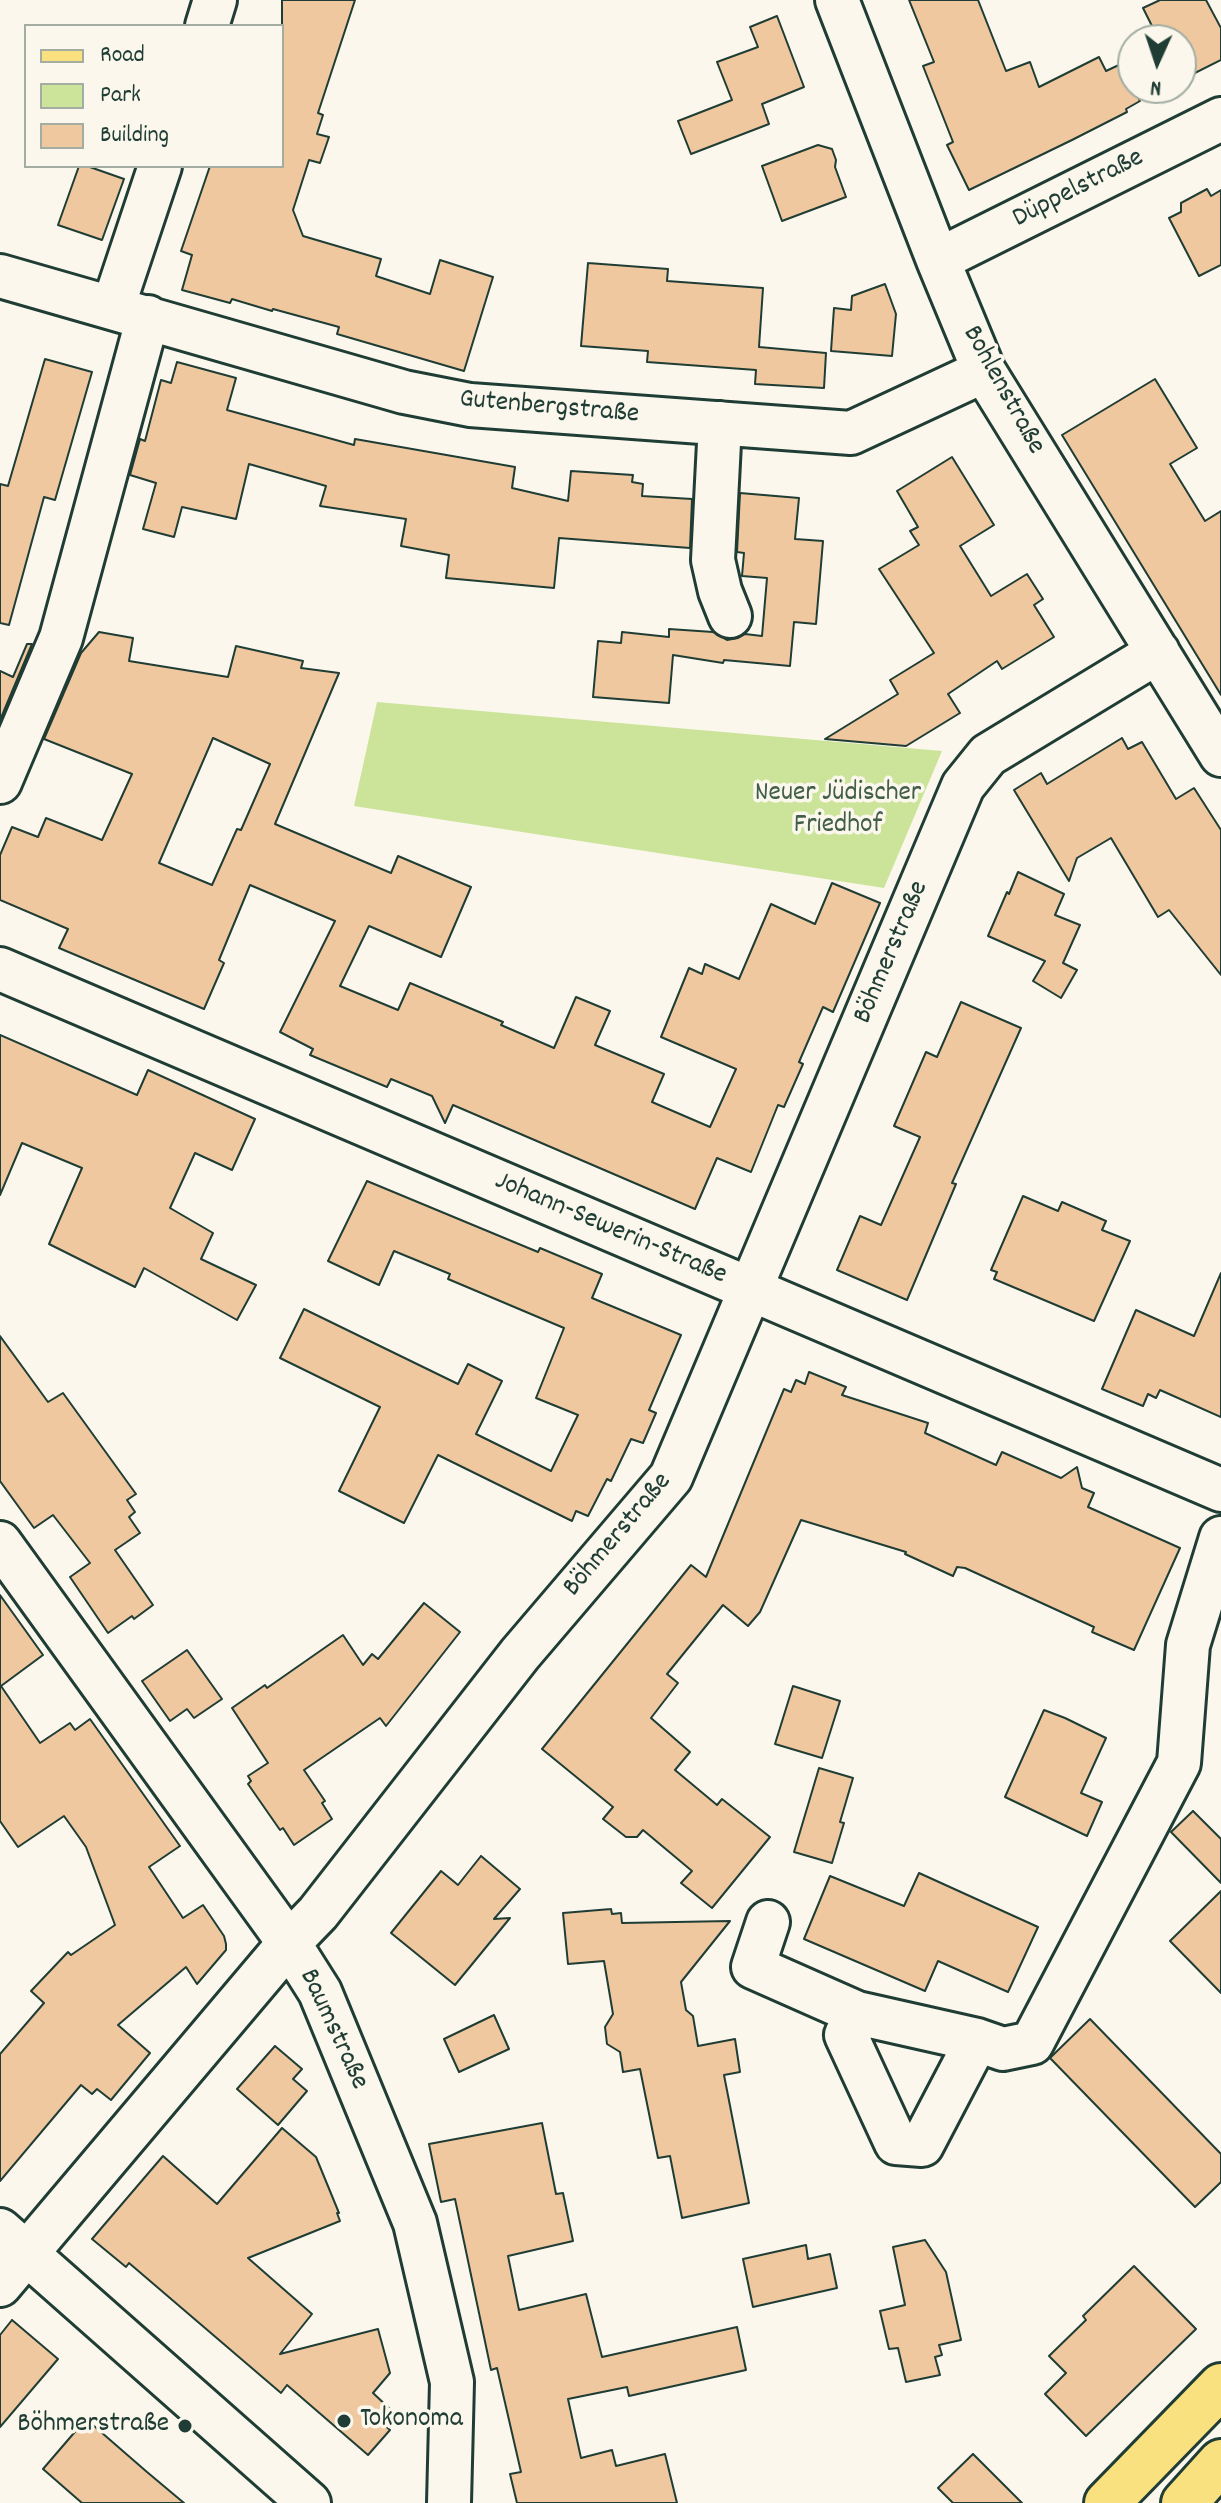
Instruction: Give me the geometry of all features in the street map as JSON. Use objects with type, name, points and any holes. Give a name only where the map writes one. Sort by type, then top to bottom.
[{"type":"main road","points":[[1107,2503],[1221,2386]]},
{"type":"main road","points":[[1184,2503],[1221,2462]]},
{"type":"street","points":[[208,24],[215,0]]},
{"type":"street","name":"Bohlenstraße","points":[[837,0],[984,371],[1221,755]]},
{"type":"street","name":"Düppelstraße","points":[[938,260],[1221,119]]},
{"type":"street","points":[[0,782],[61,638],[160,168]]},
{"type":"street","name":"Gutenbergstraße","points":[[0,276],[404,392],[470,405],[851,433],[984,371]]},
{"type":"street","points":[[720,423],[713,560],[730,616]]},
{"type":"street","name":"Böhmerstraße","points":[[0,2285],[14,2241],[318,1913],[520,1654],[671,1477],[963,786],[988,755],[1158,652]]},
{"type":"street","name":"Johann-Sewerin-Straße","points":[[0,969],[1221,1490]]},
{"type":"street","points":[[768,1922],[753,1967],[857,2013],[977,2040],[1003,2049],[1032,2043],[1179,1763],[1188,1645],[1221,1538]]},
{"type":"street","name":"Baumstraße","points":[[0,1543],[289,1943],[320,1992],[415,2223],[452,2382],[449,2503]]},
{"type":"street","points":[[857,2013],[846,2035],[896,2143],[922,2145],[977,2040]]},
{"type":"street","points":[[14,2241],[301,2499]]},
{"type":"green space","name":"Neuer Jüdischer Friedhof","points":[[377,702],[942,751],[884,888],[354,806]]},
{"type":"building","points":[[282,0],[355,0],[318,113],[323,115],[317,134],[329,137],[320,163],[309,160],[293,210],[303,236],[381,259],[376,276],[430,294],[440,260],[493,277],[464,371],[337,334],[339,327],[232,299],[230,303],[182,290],[192,255],[181,251],[209,168],[284,168]]},
{"type":"building","points":[[909,0],[978,0],[1006,71],[1030,62],[1039,87],[1099,57],[1106,71],[1117,66],[1117,104],[1135,104],[1126,109],[1127,112],[969,190],[947,145],[953,142],[923,66],[934,62]]},
{"type":"building","points":[[1160,0],[1206,0],[1221,28],[1221,60],[1197,72],[1197,24],[1151,24],[1143,8]]},
{"type":"building","points":[[777,16],[804,87],[762,104],[769,124],[691,154],[678,121],[732,100],[717,62],[758,47],[750,27]]},
{"type":"building","points":[[818,145],[832,149],[846,197],[782,221],[762,166]]},
{"type":"building","points":[[78,168],[93,168],[124,179],[102,240],[58,225]]},
{"type":"building","points":[[1207,189],[1211,196],[1221,190],[1221,265],[1199,276],[1169,218],[1181,212],[1181,203]]},
{"type":"building","points":[[588,263],[668,269],[667,281],[763,288],[759,347],[826,353],[824,388],[755,384],[756,370],[647,362],[648,351],[581,346]]},
{"type":"building","points":[[885,284],[896,314],[892,356],[831,351],[834,308],[851,310],[852,296]]},
{"type":"building","points":[[45,359],[92,372],[55,500],[44,497],[9,625],[0,623],[0,484],[8,486]]},
{"type":"building","points":[[177,362],[236,378],[227,410],[354,445],[355,439],[515,467],[512,488],[568,501],[571,471],[633,475],[632,482],[643,484],[642,496],[692,499],[690,548],[559,538],[554,588],[446,578],[449,555],[401,546],[406,519],[320,506],[326,486],[249,464],[236,519],[182,507],[174,537],[143,529],[156,483],[130,475],[140,439],[145,441],[161,380],[171,383]]},
{"type":"building","points":[[1155,379],[1197,448],[1170,464],[1205,521],[1221,511],[1221,695],[1062,435]]},
{"type":"building","points":[[952,457],[994,525],[960,546],[991,596],[1027,574],[1043,599],[1034,605],[1054,637],[1002,669],[997,661],[948,694],[960,713],[906,746],[825,739],[898,694],[890,680],[934,653],[879,569],[919,545],[910,531],[918,527],[897,491]]},
{"type":"building","points":[[740,493],[799,498],[795,539],[823,541],[816,624],[794,622],[790,666],[724,660],[723,663],[673,655],[669,703],[593,697],[598,641],[621,643],[622,632],[669,637],[669,629],[713,632],[727,640],[745,634],[762,636],[767,578],[742,576],[744,553],[737,552]]},
{"type":"building","points":[[99,632],[133,638],[129,661],[228,677],[236,646],[303,661],[301,668],[339,673],[275,824],[391,873],[398,856],[471,887],[441,957],[369,926],[340,986],[398,1010],[410,983],[503,1022],[501,1025],[554,1048],[576,997],[610,1011],[595,1045],[664,1074],[652,1102],[710,1127],[736,1069],[661,1037],[689,968],[702,974],[705,964],[739,979],[771,904],[815,924],[832,883],[880,903],[833,1012],[823,1007],[799,1062],[803,1064],[784,1107],[778,1105],[751,1172],[717,1158],[695,1209],[453,1105],[445,1123],[432,1096],[391,1079],[387,1087],[310,1055],[313,1049],[280,1032],[335,921],[250,885],[219,960],[224,963],[204,1009],[59,948],[68,929],[0,900],[0,855],[12,827],[38,837],[46,818],[102,840],[132,774],[44,739],[81,653]],"holes":[[[213,738],[270,764],[212,885],[159,863]]]},
{"type":"building","points":[[27,644],[32,644],[0,720],[0,671],[13,677]]},
{"type":"building","points":[[1122,738],[1128,749],[1142,742],[1176,799],[1194,788],[1221,830],[1221,975],[1169,910],[1158,917],[1111,838],[1077,858],[1069,881],[1014,790],[1041,773],[1047,784]]},
{"type":"building","points":[[1018,872],[1064,894],[1055,915],[1080,925],[1063,963],[1077,970],[1061,998],[1033,981],[1045,961],[988,936]]},
{"type":"building","points":[[961,1002],[1021,1028],[952,1183],[956,1184],[907,1300],[837,1270],[860,1216],[881,1225],[920,1137],[894,1126],[926,1052],[937,1057]]},
{"type":"building","points":[[0,1035],[137,1095],[148,1070],[255,1119],[232,1170],[195,1153],[170,1208],[213,1233],[201,1259],[256,1285],[237,1320],[144,1268],[135,1287],[49,1244],[82,1168],[22,1143],[0,1195]]},
{"type":"building","points":[[367,1181],[538,1252],[540,1248],[602,1274],[592,1298],[681,1335],[649,1410],[656,1413],[643,1443],[631,1439],[611,1481],[607,1479],[588,1516],[576,1511],[572,1521],[438,1455],[404,1523],[339,1491],[380,1407],[280,1358],[304,1309],[458,1384],[468,1364],[502,1381],[476,1434],[551,1471],[578,1415],[536,1398],[564,1328],[448,1279],[450,1274],[394,1251],[379,1285],[328,1261]]},
{"type":"building","points":[[1023,1196],[1058,1211],[1062,1202],[1106,1221],[1102,1230],[1130,1241],[1094,1321],[994,1279],[997,1272],[991,1270]]},
{"type":"building","points":[[1221,1273],[1221,1417],[1160,1390],[1156,1398],[1148,1394],[1143,1406],[1102,1389],[1136,1310],[1194,1336]]},
{"type":"building","points":[[0,1336],[48,1402],[63,1393],[136,1494],[127,1500],[135,1512],[129,1517],[140,1533],[115,1550],[153,1605],[108,1633],[70,1577],[90,1563],[53,1515],[34,1528],[0,1481]]},
{"type":"building","points":[[809,1372],[846,1387],[842,1395],[928,1423],[925,1433],[996,1465],[1002,1452],[1061,1478],[1077,1467],[1082,1488],[1094,1493],[1088,1507],[1180,1548],[1134,1650],[1092,1632],[1094,1627],[965,1568],[957,1567],[953,1576],[906,1552],[801,1520],[760,1612],[748,1626],[723,1605],[667,1674],[678,1683],[651,1718],[690,1752],[675,1770],[717,1805],[722,1799],[770,1837],[712,1908],[681,1883],[692,1871],[643,1830],[637,1837],[626,1837],[603,1819],[613,1807],[542,1749],[691,1565],[706,1577],[784,1389],[791,1392],[796,1380],[805,1384]]},
{"type":"building","points":[[0,1595],[43,1655],[1,1686],[40,1743],[70,1723],[75,1730],[90,1719],[180,1846],[149,1867],[183,1918],[203,1905],[224,1936],[226,1950],[197,1984],[186,1967],[118,2025],[150,2053],[111,2100],[97,2089],[92,2094],[81,2085],[0,2181],[0,2054],[44,2003],[31,1991],[68,1952],[71,1955],[115,1925],[86,1847],[64,1816],[18,1847],[0,1821]]},
{"type":"building","points":[[424,1603],[460,1632],[386,1726],[380,1718],[304,1770],[325,1801],[322,1803],[332,1819],[294,1845],[248,1784],[251,1781],[248,1776],[268,1763],[232,1708],[265,1685],[267,1688],[343,1635],[363,1665],[372,1654],[378,1659]]},
{"type":"building","points":[[187,1650],[222,1699],[194,1718],[187,1709],[170,1721],[142,1681]]},
{"type":"building","points":[[793,1686],[840,1701],[822,1758],[775,1744]]},
{"type":"building","points":[[1044,1710],[1106,1738],[1081,1793],[1102,1802],[1087,1836],[1005,1797]]},
{"type":"building","points":[[819,1768],[853,1778],[832,1863],[794,1852]]},
{"type":"building","points":[[1193,1811],[1221,1839],[1221,1883],[1171,1832]]},
{"type":"building","points":[[481,1856],[520,1889],[494,1919],[510,1918],[455,1985],[391,1933],[441,1871],[458,1885]]},
{"type":"building","points":[[919,1873],[1038,1927],[1008,1992],[938,1961],[925,1991],[804,1939],[830,1876],[904,1906]]},
{"type":"building","points":[[1221,1891],[1221,1993],[1170,1941]]},
{"type":"building","points":[[611,1909],[612,1914],[621,1913],[622,1923],[730,1921],[681,1982],[686,2010],[693,2016],[698,2046],[735,2039],[740,2072],[724,2075],[749,2203],[682,2218],[670,2156],[658,2158],[640,2069],[623,2072],[620,2052],[607,2044],[605,2027],[613,2014],[604,1961],[568,1964],[563,1913]]},
{"type":"building","points":[[494,2015],[509,2049],[459,2072],[444,2039]]},
{"type":"building","points":[[1090,2019],[1221,2154],[1221,2182],[1195,2207],[1050,2058]]},
{"type":"building","points":[[275,2046],[302,2069],[293,2079],[307,2091],[278,2125],[237,2089]]},
{"type":"building","points":[[542,2123],[556,2194],[563,2193],[573,2241],[508,2256],[519,2310],[586,2294],[602,2357],[737,2327],[746,2370],[629,2396],[627,2387],[568,2399],[581,2458],[612,2450],[616,2466],[665,2454],[677,2503],[517,2503],[510,2474],[521,2472],[497,2368],[491,2370],[455,2199],[441,2202],[429,2144]]},
{"type":"building","points":[[282,2128],[316,2157],[340,2221],[248,2258],[312,2314],[280,2354],[378,2329],[390,2373],[373,2393],[390,2409],[380,2421],[390,2430],[368,2455],[287,2385],[281,2393],[129,2263],[126,2267],[92,2239],[163,2156],[217,2204]]},
{"type":"building","points":[[925,2240],[946,2272],[961,2340],[939,2345],[942,2355],[935,2357],[940,2375],[906,2382],[898,2348],[889,2349],[880,2311],[905,2305],[893,2247]]},
{"type":"building","points":[[806,2245],[808,2259],[830,2254],[837,2288],[753,2307],[743,2259]]},
{"type":"building","points":[[1134,2266],[1196,2329],[1086,2436],[1045,2394],[1066,2373],[1049,2356],[1086,2320],[1083,2316]]},
{"type":"building","points":[[12,2320],[58,2359],[0,2427],[0,2335]]},
{"type":"building","points":[[86,2419],[184,2503],[82,2503],[43,2469]]},
{"type":"building","points":[[973,2454],[1022,2503],[953,2503],[938,2488]]},
{"type":"place","name":"Tokonoma","points":[[344,2421]]},
{"type":"place","name":"Böhmerstraße","points":[[185,2426]]}]
